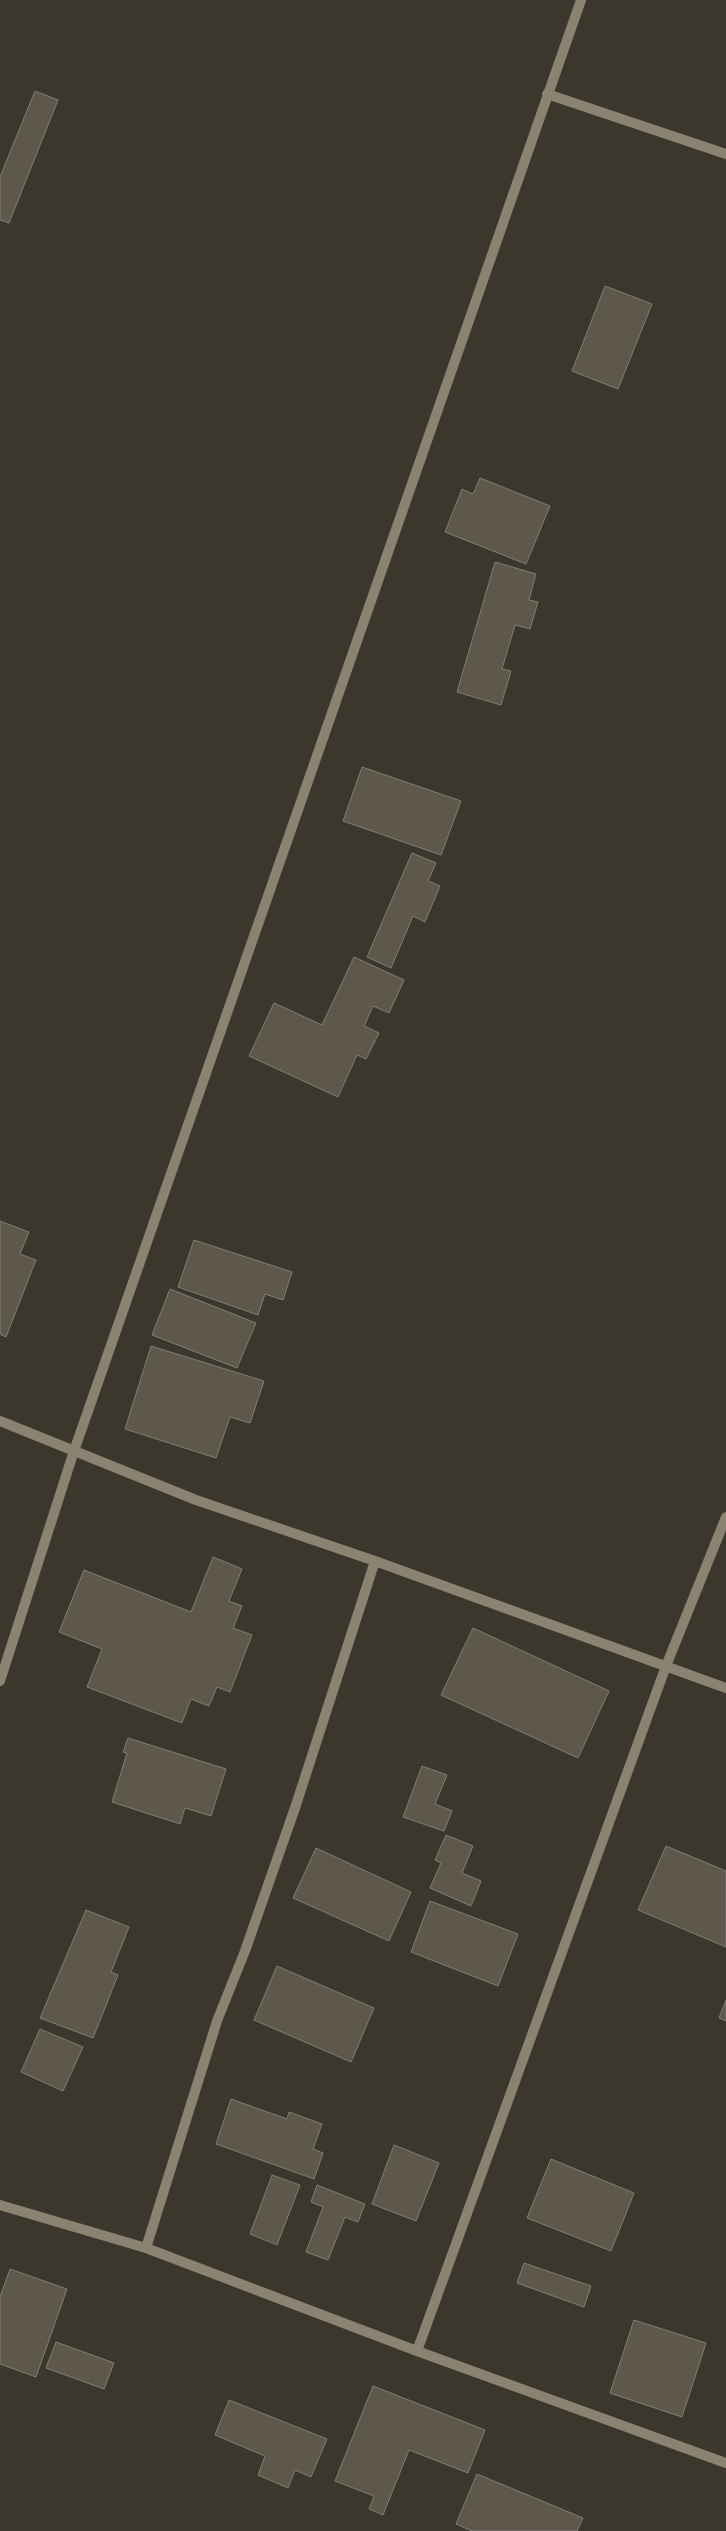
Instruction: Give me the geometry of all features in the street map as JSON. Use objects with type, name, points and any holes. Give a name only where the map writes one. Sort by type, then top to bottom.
[{"type":"street","points":[[0,1681],[74,1451],[581,0]]},
{"type":"street","points":[[547,94],[726,154]]},
{"type":"street","points":[[0,1421],[196,1500],[375,1561],[726,1688]]},
{"type":"street","points":[[417,2351],[666,1666],[726,1517]]},
{"type":"street","points":[[146,2248],[217,2021],[245,1951],[296,1805],[375,1561]]},
{"type":"street","points":[[0,2205],[146,2248],[417,2351],[725,2461]]},
{"type":"building","points":[[35,91],[58,100],[9,223],[0,220],[0,177]]},
{"type":"building","points":[[605,286],[652,304],[618,389],[572,371]]},
{"type":"building","points":[[480,478],[550,506],[526,564],[445,532],[462,489],[473,494]]},
{"type":"building","points":[[495,562],[536,574],[529,600],[538,602],[530,629],[515,625],[502,669],[511,671],[501,705],[457,692]]},
{"type":"building","points":[[362,767],[461,801],[441,855],[343,821]]},
{"type":"building","points":[[412,853],[436,863],[428,881],[440,886],[425,922],[413,916],[391,968],[367,957]]},
{"type":"building","points":[[354,957],[404,980],[389,1013],[373,1006],[364,1026],[379,1033],[366,1059],[357,1055],[338,1097],[249,1056],[274,1003],[322,1025]]},
{"type":"building","points":[[0,1221],[29,1232],[20,1254],[36,1260],[6,1337],[0,1334]]},
{"type":"building","points":[[194,1240],[292,1272],[283,1300],[265,1294],[258,1315],[178,1287]]},
{"type":"building","points":[[170,1289],[256,1323],[237,1368],[152,1335]]},
{"type":"building","points":[[151,1346],[264,1381],[250,1423],[230,1417],[216,1458],[125,1429]]},
{"type":"building","points":[[213,1557],[242,1569],[229,1601],[242,1606],[233,1628],[252,1635],[230,1692],[217,1687],[209,1706],[191,1699],[182,1723],[87,1687],[102,1649],[59,1632],[84,1570],[191,1612]]},
{"type":"building","points":[[473,1628],[609,1691],[578,1758],[441,1695]]},
{"type":"building","points":[[128,1738],[226,1769],[211,1816],[185,1808],[180,1824],[112,1802],[127,1753],[123,1752]]},
{"type":"building","points":[[422,1766],[447,1775],[435,1804],[452,1811],[444,1831],[403,1817]]},
{"type":"building","points":[[446,1835],[473,1846],[462,1873],[481,1881],[471,1906],[430,1888],[441,1863],[435,1860]]},
{"type":"building","points":[[666,1846],[726,1871],[726,1947],[638,1910]]},
{"type":"building","points":[[316,1848],[411,1892],[389,1941],[293,1898]]},
{"type":"building","points":[[430,1901],[518,1934],[498,1986],[411,1952]]},
{"type":"building","points":[[86,1910],[129,1927],[111,1972],[118,1975],[93,2038],[40,2018]]},
{"type":"building","points":[[277,1966],[374,2008],[351,2062],[254,2020]]},
{"type":"building","points":[[726,2000],[726,2021],[719,2018]]},
{"type":"building","points":[[40,2029],[83,2047],[63,2091],[21,2072]]},
{"type":"building","points":[[231,2099],[287,2119],[289,2112],[322,2124],[313,2149],[323,2153],[314,2179],[216,2144]]},
{"type":"building","points":[[394,2145],[439,2163],[416,2221],[372,2204]]},
{"type":"building","points":[[551,2159],[634,2193],[611,2251],[527,2218]]},
{"type":"building","points":[[272,2175],[300,2185],[277,2245],[250,2234]]},
{"type":"building","points":[[317,2185],[365,2204],[358,2222],[345,2217],[328,2260],[306,2252],[323,2207],[311,2202]]},
{"type":"building","points":[[524,2263],[591,2286],[584,2307],[517,2283]]},
{"type":"building","points":[[10,2269],[67,2289],[36,2377],[0,2364],[0,2297]]},
{"type":"building","points":[[634,2320],[706,2343],[682,2417],[610,2393]]},
{"type":"building","points":[[56,2342],[114,2363],[104,2389],[46,2368]]},
{"type":"building","points":[[373,2386],[485,2430],[468,2473],[409,2450],[383,2515],[369,2509],[374,2496],[335,2481]]},
{"type":"building","points":[[229,2400],[327,2439],[311,2477],[295,2470],[288,2488],[258,2475],[265,2456],[215,2435]]},
{"type":"building","points":[[477,2474],[583,2518],[577,2531],[472,2531],[456,2524]]}]
